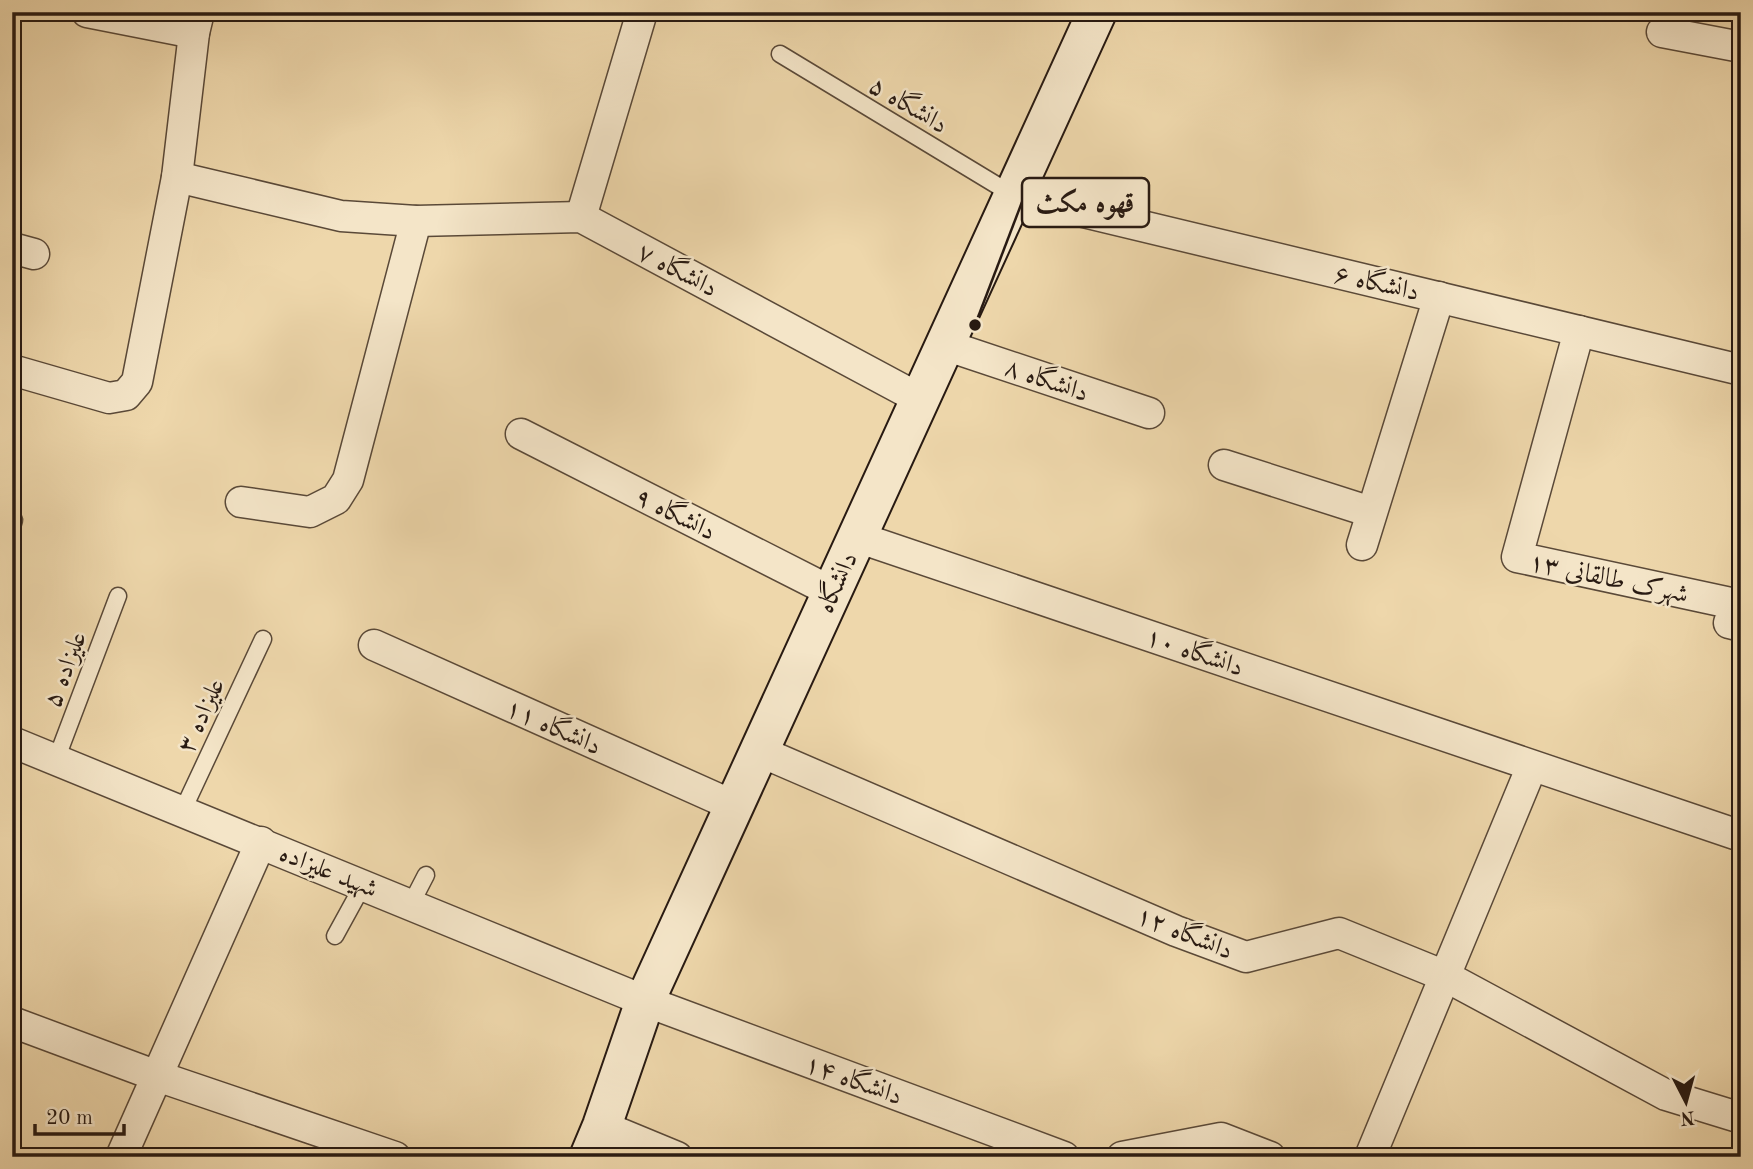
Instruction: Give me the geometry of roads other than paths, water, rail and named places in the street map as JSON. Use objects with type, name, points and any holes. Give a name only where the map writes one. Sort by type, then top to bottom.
[{"type":"main road","name":"دانشگاه","points":[[596,1141],[645,1001],[1097,12]]},
{"type":"street","points":[[12,370],[109,398],[125,395],[137,382],[177,177],[197,22],[87,12]]},
{"type":"street","points":[[581,217],[642,12]]},
{"type":"street","points":[[1662,32],[1741,47]]},
{"type":"street","name":"دانشگاه ۷","points":[[177,177],[341,216],[416,221],[581,217],[920,399]]},
{"type":"street","name":"دانشگاه ۶","points":[[1013,195],[1741,370]]},
{"type":"street","points":[[241,502],[310,512],[336,499],[348,480],[416,221]]},
{"type":"street","points":[[1362,545],[1439,297]]},
{"type":"street","name":"شهرک طالقانی ۱۳","points":[[1579,331],[1517,557],[1735,604],[1729,623],[1741,626]]},
{"type":"street","name":"دانشگاه ۸","points":[[945,345],[1149,413]]},
{"type":"street","name":"دانشگاه ۹","points":[[521,434],[832,592]]},
{"type":"street","points":[[1224,465],[1371,512]]},
{"type":"street","name":"دانشگاه ۱۰","points":[[857,537],[1741,836]]},
{"type":"street","name":"دانشگاه ۱۱","points":[[374,645],[734,806]]},
{"type":"street","name":"شهید علیزاده","points":[[12,741],[645,1001]]},
{"type":"street","name":"دانشگاه ۱۲","points":[[759,751],[1176,931],[1246,957],[1339,933],[1445,976],[1666,1095],[1741,1118]]},
{"type":"street","points":[[1370,1157],[1532,766]]},
{"type":"street","points":[[121,1157],[261,842]]},
{"type":"street","name":"دانشگاه ۱۴","points":[[645,1001],[1063,1157]]},
{"type":"street","points":[[12,1022],[157,1076],[395,1157]]},
{"type":"street","points":[[1122,1157],[1221,1138],[1270,1157]]},
{"type":"street","points":[[596,1141],[677,1157]]},
{"type":"lane","name":"دانشگاه ۵","points":[[780,54],[1013,195]]},
{"type":"lane","name":"علیزاده ۵","points":[[56,760],[118,596]]},
{"type":"lane","name":"علیزاده ۳","points":[[181,811],[263,639]]},
{"type":"lane","points":[[411,904],[426,875]]},
{"type":"lane","points":[[335,936],[363,885]]},
{"type":"place","name":"قهوه مکث","points":[[975,325]]}]
